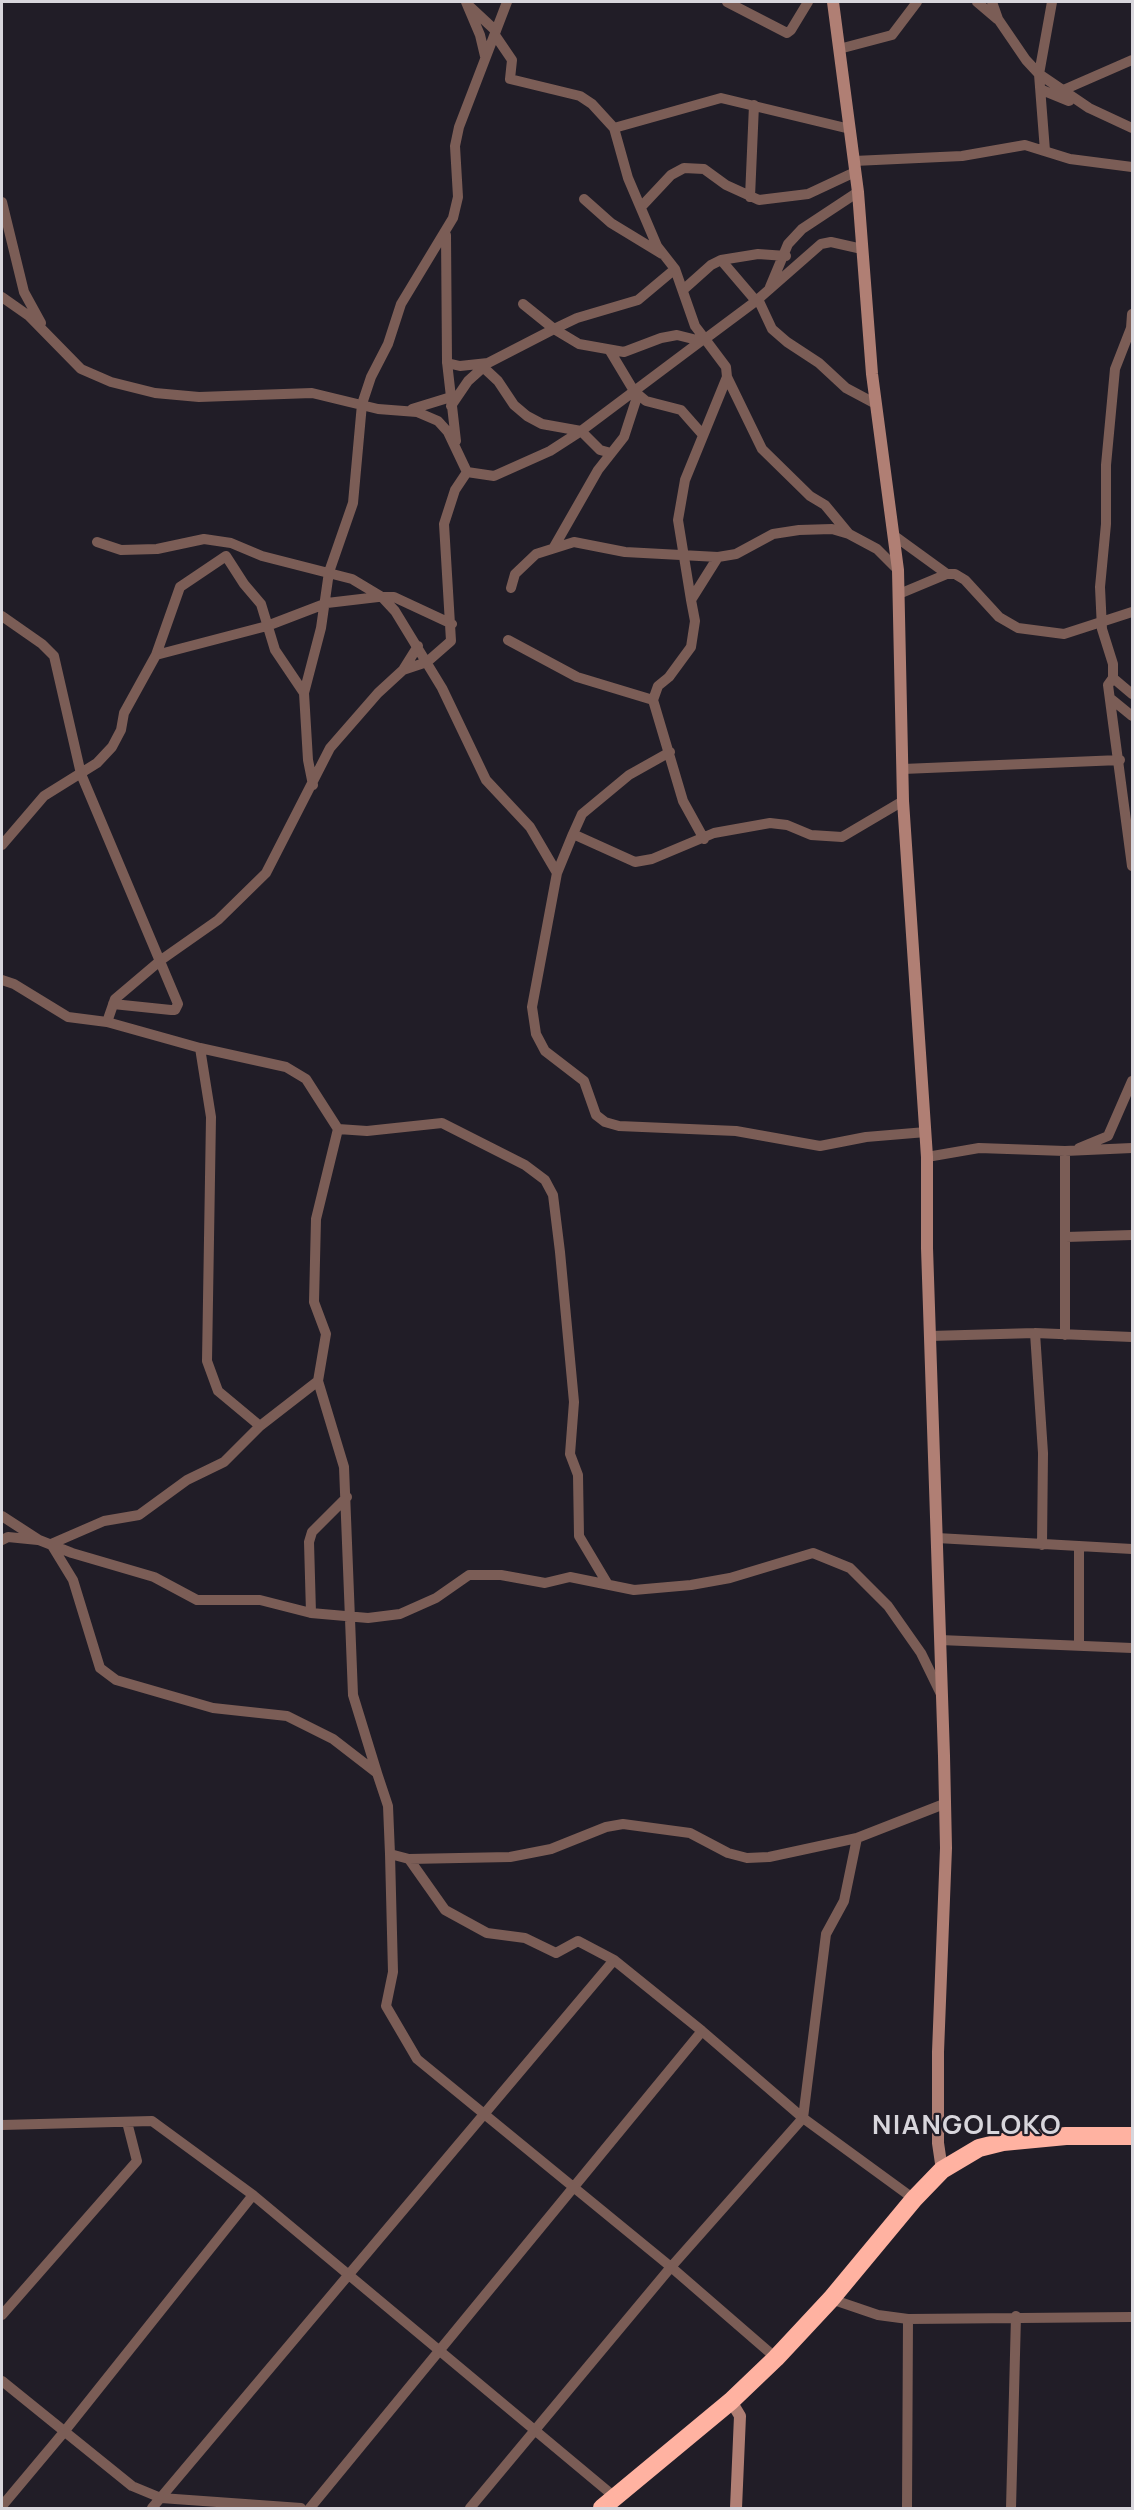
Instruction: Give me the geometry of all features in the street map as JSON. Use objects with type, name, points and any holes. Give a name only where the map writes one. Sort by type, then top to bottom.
[{"type":"highway","points":[[609,2505],[731,2401],[776,2358],[831,2299],[914,2199],[942,2170],[979,2148],[1003,2142],[1066,2136],[1132,2136]]},
{"type":"main road","points":[[832,2],[855,166],[876,404],[896,537],[898,570],[903,801],[927,1157],[930,1336],[946,1848],[938,2052],[938,2144],[942,2170]]},
{"type":"main road","points":[[731,2401],[740,2416],[736,2508]]},
{"type":"street","points":[[464,2],[496,33],[512,60],[510,79],[580,96],[604,116],[614,128],[628,178],[657,246],[675,269],[695,326],[703,340],[726,367],[727,377],[762,449],[810,496],[825,505],[849,534]]},
{"type":"street","points":[[464,2],[480,34],[485,56]]},
{"type":"street","points":[[313,785],[308,760],[304,693],[321,628],[329,572],[353,503],[362,404],[401,304],[446,234],[458,197],[455,146],[485,56],[507,2]]},
{"type":"street","points":[[728,2],[787,33],[808,2]]},
{"type":"street","points":[[839,49],[892,35],[917,2]]},
{"type":"street","points":[[977,2],[998,20],[1026,60],[1039,74],[1089,108]]},
{"type":"street","points":[[992,2],[998,20]]},
{"type":"street","points":[[1044,151],[1042,90],[1039,74],[1052,2]]},
{"type":"street","points":[[1061,91],[1132,60]]},
{"type":"street","points":[[1042,90],[1132,128]]},
{"type":"street","points":[[614,128],[721,98],[850,129]]},
{"type":"street","points":[[750,197],[754,105]]},
{"type":"street","points":[[641,207],[671,175],[684,168],[704,170],[726,185],[759,200],[807,194],[855,166],[962,156],[1025,145],[1070,159],[1132,166]]},
{"type":"street","points":[[768,290],[783,254],[802,229],[858,192]]},
{"type":"street","points":[[584,199],[612,223],[664,255]]},
{"type":"street","points":[[2,202],[24,292],[44,330],[59,349],[81,369],[111,382],[155,393],[236,397],[290,392],[312,393],[428,415],[438,421],[448,432],[467,472]]},
{"type":"street","points":[[446,234],[447,363],[456,450]]},
{"type":"street","points":[[467,472],[494,476],[550,451],[636,392],[757,300],[821,244],[831,242],[862,249]]},
{"type":"street","points":[[683,290],[711,265],[721,260],[758,254],[783,254],[796,264]]},
{"type":"street","points":[[721,260],[757,300],[772,329],[819,363],[835,381],[876,404]]},
{"type":"street","points":[[403,411],[451,402],[485,365],[577,318],[638,300],[675,269]]},
{"type":"street","points":[[2,297],[44,330]]},
{"type":"street","points":[[523,304],[554,329],[579,344],[610,351],[624,352],[661,338],[677,335],[703,340]]},
{"type":"street","points":[[1132,314],[1131,328],[1115,369],[1106,465],[1106,524],[1100,588],[1101,623],[1113,664],[1113,678],[1108,686],[1120,760],[1132,866]]},
{"type":"street","points":[[610,351],[636,392],[646,401],[681,410],[704,435]]},
{"type":"street","points":[[447,363],[460,366],[485,365]]},
{"type":"street","points":[[485,365],[514,405],[527,416],[542,424],[581,431],[600,450],[611,453]]},
{"type":"street","points":[[704,838],[683,801],[653,700],[658,686],[669,677],[691,647],[695,621],[682,557],[678,520],[686,480],[727,377]]},
{"type":"street","points":[[554,547],[598,470],[624,437],[636,392]]},
{"type":"street","points":[[403,670],[427,662],[451,641],[452,624],[444,524],[455,490],[467,472]]},
{"type":"street","points":[[511,588],[515,574],[536,554],[574,542],[625,552],[682,557],[718,557],[736,554],[773,534],[832,529],[849,534],[877,549],[898,570]]},
{"type":"street","points":[[896,537],[947,574],[965,579],[999,617],[1018,628],[1064,634],[1132,612]]},
{"type":"street","points":[[214,541],[261,604],[275,650],[304,693]]},
{"type":"street","points":[[98,542],[121,550],[157,549],[180,542],[231,543],[262,556],[352,579],[382,597],[395,611],[418,646],[486,780],[530,827],[557,873]]},
{"type":"street","points":[[2,845],[22,824],[30,808],[44,796],[97,763],[112,747],[121,730],[124,713],[156,655],[180,587],[226,556]]},
{"type":"street","points":[[691,600],[718,557]]},
{"type":"street","points":[[899,594],[947,574]]},
{"type":"street","points":[[156,655],[267,626],[323,605],[382,597],[394,597],[452,624]]},
{"type":"street","points":[[2,616],[42,644],[54,657],[81,774],[140,919],[161,960],[177,1002],[175,1010],[113,1004]]},
{"type":"street","points":[[508,640],[577,677],[653,700]]},
{"type":"street","points":[[107,1022],[115,999],[161,960],[218,920],[266,873],[330,748],[378,693],[403,670],[418,646]]},
{"type":"street","points":[[1113,678],[1132,694]]},
{"type":"street","points":[[1110,698],[1132,716]]},
{"type":"street","points":[[670,752],[629,775],[582,814],[573,834],[557,873],[532,1007],[536,1034],[545,1051],[584,1081],[590,1092],[592,1110],[605,1122],[619,1126],[736,1131],[819,1146],[866,1137],[926,1132]]},
{"type":"street","points":[[903,769],[1120,760]]},
{"type":"street","points":[[573,834],[636,862],[652,859],[714,833],[770,823],[787,825],[811,835],[842,837],[903,801]]},
{"type":"street","points":[[2,980],[14,984],[68,1017],[107,1022],[200,1048],[286,1067],[306,1079],[338,1129],[316,1219],[314,1302],[326,1334],[318,1381],[344,1467],[352,1616],[353,1695],[388,1806],[393,1972],[386,2006],[417,2059],[671,2267],[776,2358]]},
{"type":"street","points":[[200,1048],[211,1118],[207,1360],[218,1390],[260,1426]]},
{"type":"street","points":[[1069,1150],[1108,1136],[1132,1081]]},
{"type":"street","points":[[338,1129],[367,1131],[442,1123],[525,1165],[545,1180],[553,1195],[574,1402],[570,1454],[578,1475],[579,1536],[607,1583]]},
{"type":"street","points":[[927,1157],[979,1148],[1069,1150],[1132,1148]]},
{"type":"street","points":[[1065,1335],[1069,1150]]},
{"type":"street","points":[[1066,1237],[1132,1235]]},
{"type":"street","points":[[930,1336],[1035,1334],[1132,1336]]},
{"type":"street","points":[[1035,1334],[1043,1453],[1042,1545]]},
{"type":"street","points":[[51,1544],[104,1521],[139,1515],[187,1480],[224,1462],[260,1426],[318,1381]]},
{"type":"street","points":[[311,1613],[309,1542],[312,1532],[347,1497]]},
{"type":"street","points":[[2,1516],[39,1540]]},
{"type":"street","points":[[2,1540],[8,1537],[39,1540],[134,1573],[154,1577],[197,1600],[260,1600],[311,1613],[368,1618],[400,1614],[436,1598],[469,1575],[501,1575],[544,1583],[570,1577],[634,1590],[691,1585],[730,1578],[813,1553],[850,1568],[888,1606],[921,1653],[941,1694]]},
{"type":"street","points":[[937,1538],[1079,1548],[1132,1549]]},
{"type":"street","points":[[51,1544],[73,1580],[100,1668],[116,1680],[213,1708],[287,1716],[333,1739],[377,1773]]},
{"type":"street","points":[[1079,1548],[1079,1644]]},
{"type":"street","points":[[940,1640],[1132,1648]]},
{"type":"street","points":[[390,1854],[409,1859],[510,1857],[551,1849],[606,1827],[623,1824],[690,1833],[729,1853],[747,1858],[770,1857],[857,1838],[944,1804]]},
{"type":"street","points":[[470,2508],[671,2267],[803,2118],[826,1934],[844,1901],[857,1838]]},
{"type":"street","points":[[409,1859],[446,1910],[487,1933],[525,1938],[556,1953],[578,1941],[614,1960],[702,2031],[803,2118],[914,2199]]},
{"type":"street","points":[[152,2508],[614,1960]]},
{"type":"street","points":[[310,2508],[702,2031]]},
{"type":"street","points":[[3,2124],[152,2121],[253,2195],[534,2430],[609,2505]]},
{"type":"street","points":[[2,2315],[137,2161],[127,2122]]},
{"type":"street","points":[[2,2506],[253,2195]]},
{"type":"street","points":[[831,2299],[878,2315],[908,2319],[1016,2316],[1132,2318]]},
{"type":"street","points":[[1011,2508],[1016,2316]]},
{"type":"street","points":[[907,2508],[908,2319]]},
{"type":"street","points":[[2,2381],[132,2486],[161,2498],[301,2508]]},
{"type":"district","name":"NIANGOLOKO","points":[[967,2126]]}]
